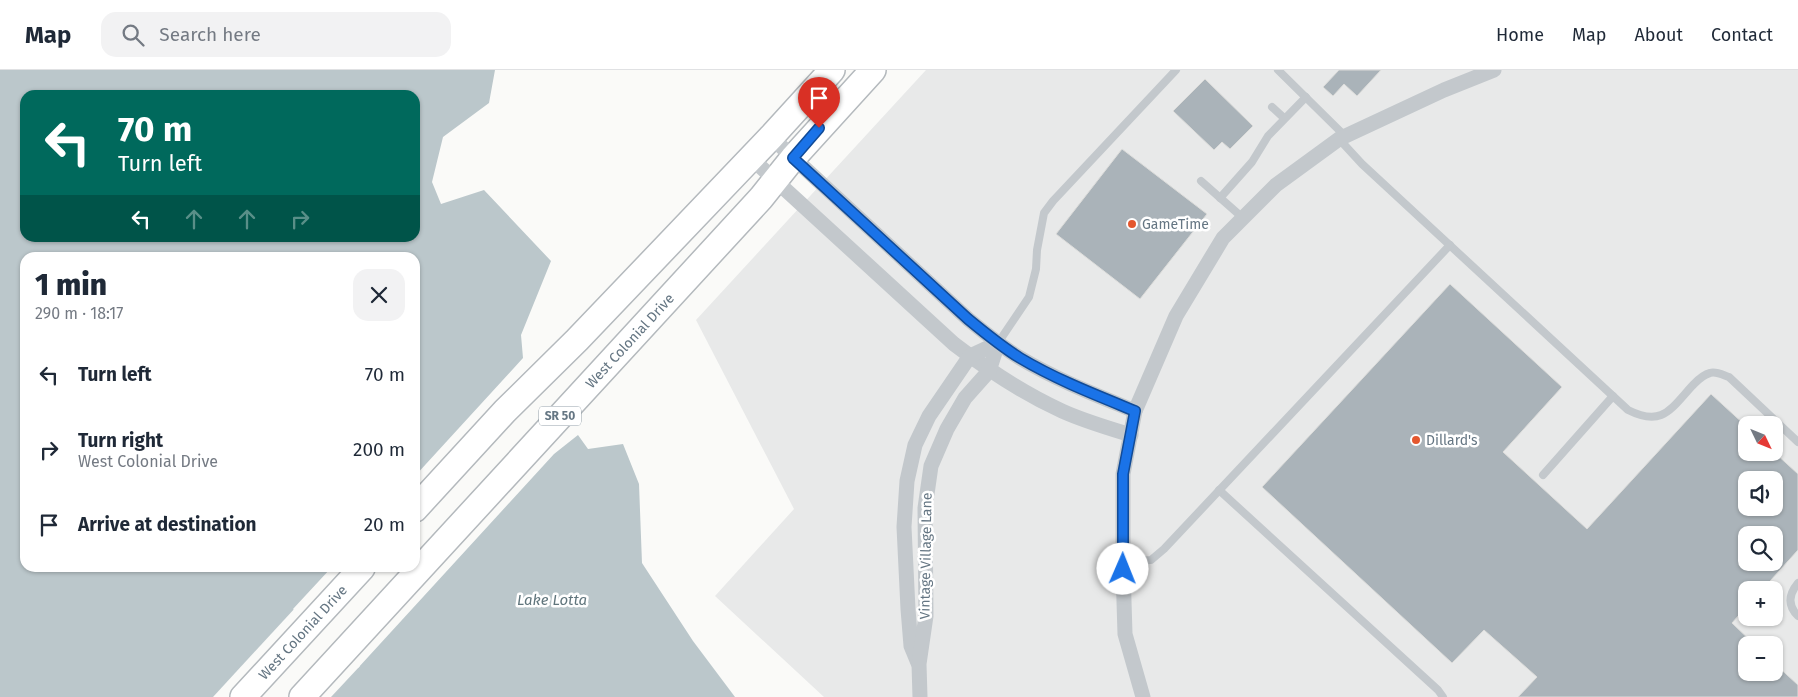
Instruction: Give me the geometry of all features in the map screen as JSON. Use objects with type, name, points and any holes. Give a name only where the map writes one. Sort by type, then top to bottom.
[{"type":"highway","name":"SR 50","points":[[420,504],[505,411],[577,340],[771,137],[832,70]]},
{"type":"highway","name":"West Colonial Drive","points":[[420,568],[761,198],[793,158],[872,70]]},
{"type":"highway","name":"West Colonial Drive","points":[[243,697],[358,572]]},
{"type":"highway","name":"West Colonial Drive","points":[[302,697],[417,572]]},
{"type":"street","points":[[1143,697],[1125,634],[1123,474],[1135,411],[1176,316],[1223,238],[1276,184],[1342,138],[1444,90],[1494,70]]},
{"type":"street","points":[[771,137],[968,319],[998,343],[1021,359],[1080,389],[1135,411]]},
{"type":"street","points":[[751,158],[954,344],[989,371],[1023,392],[1063,412],[1131,435]]},
{"type":"street","points":[[970,356],[998,343]]},
{"type":"street","name":"Vintage Village Lane","points":[[920,697],[919,664],[926,616],[925,508],[931,466],[946,429],[965,398],[989,371],[998,343]]},
{"type":"street","name":"Vintage Village Lane","points":[[919,664],[911,646],[908,609],[904,527],[907,481],[915,445],[929,416],[970,356]]},
{"type":"lane","points":[[998,343],[1029,297],[1036,269],[1037,250],[1044,213],[1053,201],[1176,70]]},
{"type":"lane","points":[[1278,70],[1306,97],[1362,164],[1628,410],[1641,416],[1652,418],[1662,415],[1671,409],[1699,378],[1711,372],[1719,373],[1728,377],[1798,442]]},
{"type":"lane","points":[[1220,198],[1252,162],[1268,136],[1306,97]]},
{"type":"lane","points":[[1272,107],[1284,118]]},
{"type":"lane","points":[[1201,181],[1243,218]]},
{"type":"lane","points":[[1123,562],[1151,560],[1164,549],[1450,245]]},
{"type":"lane","points":[[1543,475],[1613,396]]},
{"type":"lane","points":[[1219,490],[1444,697]]},
{"type":"lane","points":[[1798,583],[1790,599],[1790,605],[1798,616]]},
{"type":"shaded area","points":[[926,70],[1798,70],[1798,697],[824,697],[715,596],[794,509],[696,320]]},
{"type":"water","name":"Lake Lotta","points":[[0,70],[495,70],[489,103],[443,137],[432,182],[441,204],[484,190],[551,261],[521,335],[523,358],[420,471],[420,252],[20,252],[20,572],[327,572],[293,609],[358,668],[554,454],[578,435],[588,449],[623,444],[639,484],[642,563],[693,641],[735,697],[0,697]]},
{"type":"pier","points":[[296,607],[360,666],[331,697],[213,697]]},
{"type":"building","points":[[1339,70],[1381,70],[1357,96],[1344,84],[1333,96],[1323,87]]},
{"type":"building","points":[[1205,79],[1253,126],[1230,149],[1222,142],[1214,150],[1173,111]]},
{"type":"building","name":"GameTime","points":[[1122,149],[1207,214],[1140,299],[1056,234]]},
{"type":"building","points":[[1450,284],[1562,387],[1503,452],[1587,529],[1711,394],[1738,419],[1738,461],[1783,460],[1798,474],[1798,550],[1783,567],[1783,526],[1738,526],[1738,571],[1779,571],[1770,581],[1738,581],[1738,616],[1732,623],[1746,636],[1738,636],[1738,681],[1783,681],[1783,671],[1798,685],[1798,697],[1518,697],[1537,677],[1484,630],[1452,663],[1262,487]]},
{"type":"place","name":"GameTime","points":[[1132,224]]},
{"type":"place","name":"Dillard's","points":[[1416,440]]},
{"type":"route","points":[[819,128],[793,158],[968,319],[1021,359],[1080,389],[1135,411],[1123,474],[1123,569]]}]
